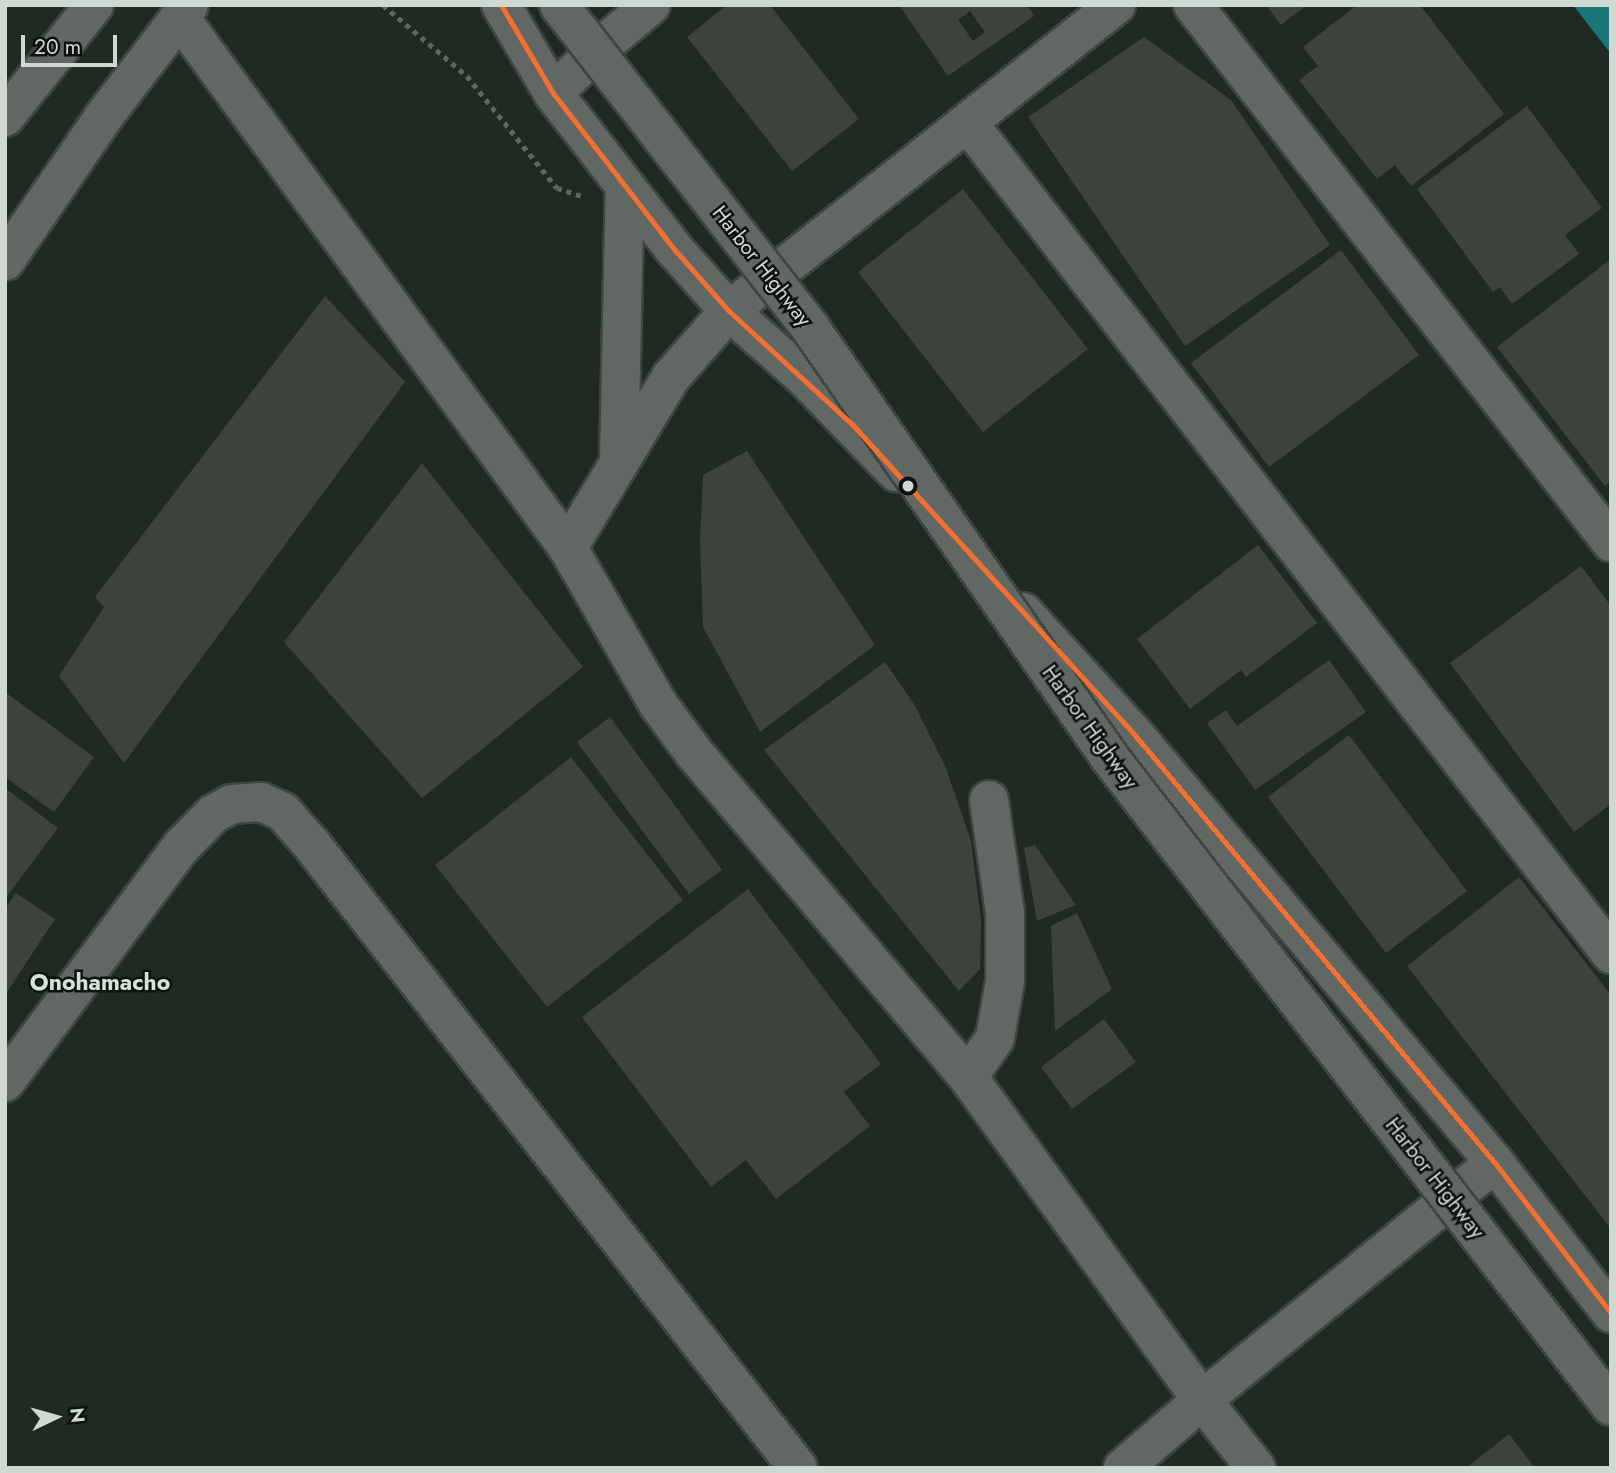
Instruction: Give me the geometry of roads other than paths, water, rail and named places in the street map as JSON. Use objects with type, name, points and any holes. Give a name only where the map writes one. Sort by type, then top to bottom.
[{"type":"street","points":[[5,117],[94,5]]},
{"type":"street","points":[[501,5],[553,93],[675,250],[729,311],[852,424],[1125,723],[1495,1163],[1611,1313]]},
{"type":"street","name":"Harbor Highway","points":[[559,5],[811,329],[1110,758],[1611,1406]]},
{"type":"street","name":"Harbor Highway","points":[[583,5],[831,324],[1116,737],[1611,1379]]},
{"type":"street","points":[[553,93],[603,45],[651,5]]},
{"type":"street","points":[[568,548],[671,377],[729,311],[1116,5]]},
{"type":"street","points":[[1193,5],[1611,542]]},
{"type":"street","points":[[5,261],[105,115],[185,11],[568,548],[665,714],[968,1077],[1202,1400],[1256,1468]]},
{"type":"street","points":[[968,123],[1611,954]]},
{"type":"street","points":[[619,464],[625,186]]},
{"type":"street","points":[[968,1077],[995,1038],[1004,981],[1005,913],[989,800]]},
{"type":"street","points":[[5,1082],[181,846],[213,814],[232,804],[261,802],[283,812],[312,845],[798,1468]]},
{"type":"street","points":[[1123,1468],[1202,1400],[1495,1163]]},
{"type":"water","points":[[1573,5],[1611,5],[1611,54]]},
{"type":"district","name":"Onohamacho","points":[[100,982]]}]
